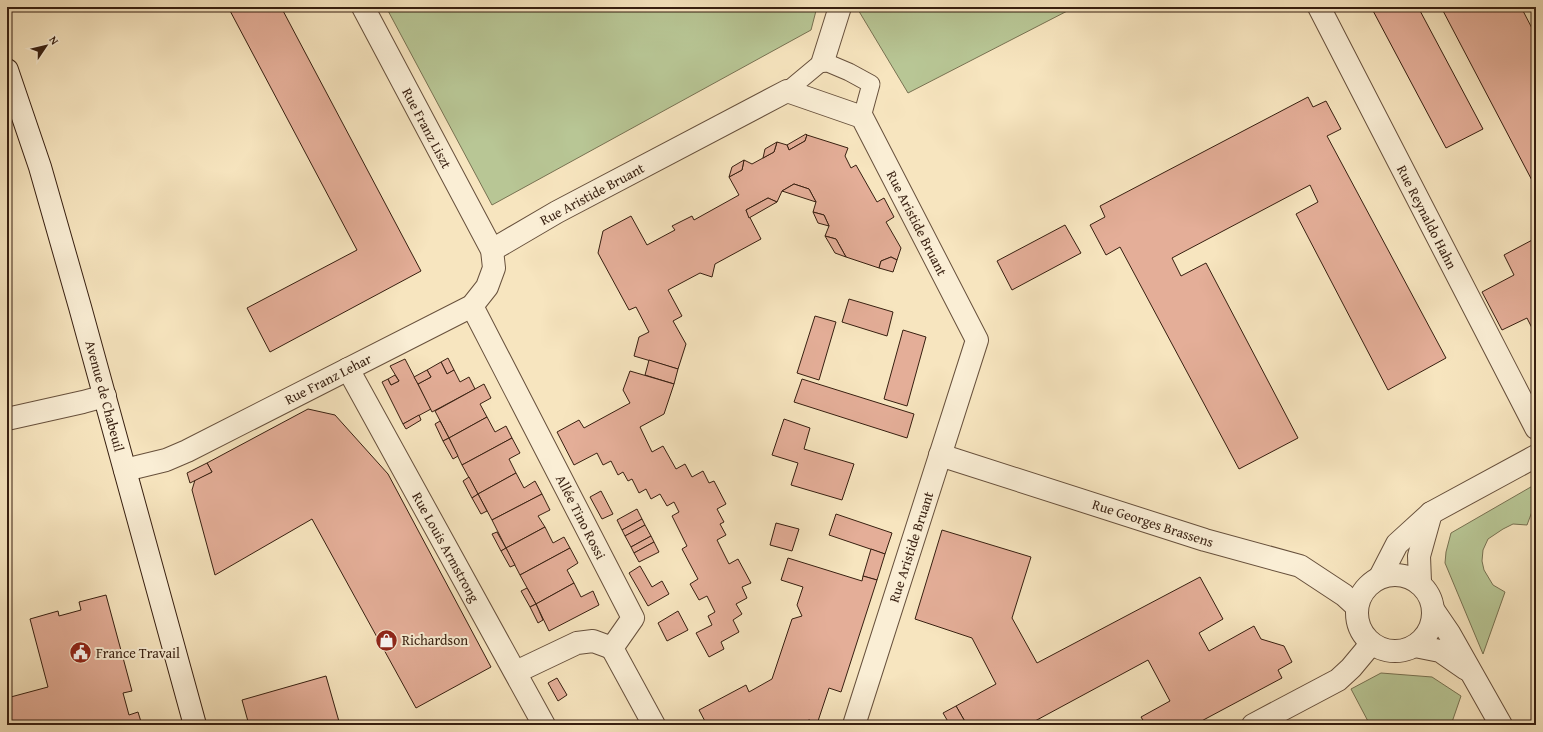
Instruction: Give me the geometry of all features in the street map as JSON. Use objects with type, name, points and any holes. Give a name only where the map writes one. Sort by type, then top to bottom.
[{"type":"street","name":"Rue Franz Liszt","points":[[363,7],[492,250]]},
{"type":"street","points":[[822,61],[840,7]]},
{"type":"street","name":"Rue Reynaldo Hahn","points":[[1319,7],[1536,428]]},
{"type":"street","name":"Avenue de Chabeuil","points":[[7,70],[40,168],[105,396],[195,725]]},
{"type":"street","name":"Rue Aristide Bruant","points":[[492,250],[558,212],[787,91]]},
{"type":"street","points":[[787,91],[862,117]]},
{"type":"street","name":"Rue Aristide Bruant","points":[[854,725],[976,340],[862,117]]},
{"type":"street","name":"Rue Franz Lehar","points":[[125,470],[166,460],[188,451],[472,306],[487,287],[494,268],[492,250]]},
{"type":"street","name":"Allée Tino Rossi","points":[[472,306],[633,618],[612,648]]},
{"type":"street","name":"Rue Louis Armstrong","points":[[348,369],[544,725]]},
{"type":"street","points":[[7,419],[105,396]]},
{"type":"street","name":"Rue Georges Brassens","points":[[940,455],[1206,540],[1300,566],[1344,595],[1356,606]]},
{"type":"street","points":[[1380,577],[1397,544],[1431,514],[1536,456]]},
{"type":"street","points":[[1420,582],[1419,556],[1431,514]]},
{"type":"street","points":[[1434,612],[1432,624],[1426,636],[1415,646],[1401,651],[1385,650],[1371,644],[1362,633],[1357,620],[1356,606],[1361,594],[1369,584],[1380,577],[1393,574],[1406,576],[1420,582],[1429,595],[1434,612],[1449,633],[1501,725]]},
{"type":"street","points":[[516,672],[577,643],[593,641],[612,648],[654,725]]},
{"type":"street","points":[[1253,725],[1338,680],[1351,668],[1371,644]]},
{"type":"street","points":[[1415,646],[1440,651],[1470,671]]},
{"type":"lane","points":[[787,91],[822,61],[849,72],[871,84],[862,117]]},
{"type":"green space","points":[[386,7],[817,7],[811,30],[492,205]]},
{"type":"green space","points":[[1075,7],[908,93],[857,8]]},
{"type":"green space","points":[[1536,484],[1536,501],[1527,525],[1513,524],[1503,529],[1488,539],[1483,550],[1482,561],[1484,570],[1493,585],[1505,592],[1483,654],[1445,563],[1451,533]]},
{"type":"green space","points":[[1381,673],[1432,677],[1461,696],[1451,725],[1370,725],[1351,689]]},
{"type":"building","points":[[228,7],[281,7],[421,271],[270,352],[247,308],[357,250]]},
{"type":"building","points":[[1371,7],[1418,7],[1483,129],[1446,148]]},
{"type":"building","points":[[1441,7],[1521,7],[1536,36],[1536,188]]},
{"type":"building","points":[[1308,97],[1313,107],[1326,101],[1341,129],[1327,136],[1446,358],[1388,390],[1296,214],[1318,202],[1310,185],[1172,258],[1181,276],[1206,263],[1298,438],[1239,469],[1120,247],[1106,255],[1090,225],[1105,217],[1100,206]]},
{"type":"building","points":[[806,134],[805,141],[789,150],[787,145]]},
{"type":"building","points":[[807,135],[848,148],[845,156],[851,168],[856,165],[877,202],[884,198],[894,217],[886,222],[901,248],[897,260],[891,257],[881,261],[879,268],[846,257],[836,239],[825,236],[829,226],[824,215],[813,212],[816,202],[809,189],[794,184],[782,191],[777,202],[768,198],[746,210],[761,239],[715,264],[712,277],[700,273],[668,290],[682,316],[673,321],[686,344],[678,369],[634,356],[639,337],[649,332],[636,307],[629,310],[598,253],[603,231],[631,216],[647,245],[675,230],[672,226],[692,216],[694,220],[739,195],[729,177],[742,170],[744,160],[752,164],[774,152],[777,142],[787,145],[789,150],[805,141]]},
{"type":"building","points":[[777,142],[774,152],[763,158],[765,149]]},
{"type":"building","points":[[744,160],[742,170],[729,177],[732,167]]},
{"type":"building","points":[[794,184],[809,189],[816,202],[782,191]]},
{"type":"building","points":[[768,198],[777,202],[749,218],[746,210]]},
{"type":"building","points":[[813,212],[824,215],[829,226],[818,223]]},
{"type":"building","points":[[1065,225],[1081,253],[1012,290],[997,261]]},
{"type":"building","points":[[825,236],[836,239],[846,257],[835,253]]},
{"type":"building","points":[[1536,238],[1536,336],[1527,318],[1502,330],[1482,292],[1514,275],[1504,255]]},
{"type":"building","points":[[891,257],[897,260],[893,272],[879,268],[881,261]]},
{"type":"building","points":[[849,299],[893,312],[887,336],[842,322]]},
{"type":"building","points":[[815,316],[836,322],[819,380],[797,373]]},
{"type":"building","points":[[903,330],[926,337],[907,406],[884,399]]},
{"type":"building","points":[[448,358],[454,370],[447,374],[441,362]]},
{"type":"building","points":[[405,359],[431,409],[403,424],[382,382],[388,379],[391,385],[399,381],[390,366]]},
{"type":"building","points":[[649,360],[678,369],[674,384],[645,375]]},
{"type":"building","points":[[441,362],[447,374],[454,370],[460,382],[469,377],[475,389],[432,412],[418,384],[431,377],[427,370]]},
{"type":"building","points":[[427,370],[431,377],[418,384],[414,377]]},
{"type":"building","points":[[630,371],[674,384],[664,414],[640,427],[652,452],[663,446],[676,469],[685,464],[692,477],[703,471],[709,483],[714,481],[726,504],[717,509],[724,522],[720,524],[726,535],[717,540],[729,564],[738,559],[751,583],[742,587],[747,598],[736,604],[742,614],[733,620],[739,632],[721,642],[724,649],[709,657],[696,633],[712,625],[708,616],[715,612],[707,596],[699,600],[690,584],[698,579],[682,549],[687,546],[672,516],[679,512],[674,502],[667,506],[660,494],[651,499],[646,489],[639,493],[632,479],[628,481],[623,472],[618,475],[611,461],[603,465],[597,453],[574,465],[557,432],[579,420],[584,428],[630,403],[623,390]]},
{"type":"building","points":[[395,375],[399,381],[391,385],[388,379]]},
{"type":"building","points":[[802,379],[914,414],[907,438],[794,402]]},
{"type":"building","points":[[484,384],[491,398],[480,404],[487,417],[449,438],[435,411]]},
{"type":"building","points":[[308,409],[335,415],[388,474],[491,667],[416,708],[312,519],[215,575],[192,490],[195,480],[212,472],[207,463]]},
{"type":"building","points":[[419,415],[421,420],[406,429],[403,424]]},
{"type":"building","points":[[487,417],[495,432],[506,426],[512,438],[462,465],[449,438]]},
{"type":"building","points":[[784,419],[810,428],[804,449],[854,464],[842,500],[791,485],[798,463],[772,455]]},
{"type":"building","points":[[440,421],[449,438],[443,441],[435,424]]},
{"type":"building","points":[[449,438],[458,456],[453,459],[443,441]]},
{"type":"building","points":[[512,438],[520,453],[509,459],[516,473],[478,494],[462,465]]},
{"type":"building","points":[[207,463],[212,472],[190,483],[187,473]]},
{"type":"building","points":[[516,473],[524,488],[535,481],[542,494],[492,520],[478,494]]},
{"type":"building","points":[[469,477],[478,494],[472,498],[463,481]]},
{"type":"building","points":[[601,491],[613,514],[602,519],[590,497]]},
{"type":"building","points":[[478,494],[487,511],[481,514],[472,498]]},
{"type":"building","points":[[542,494],[550,510],[538,516],[545,527],[506,548],[492,520]]},
{"type":"building","points":[[637,509],[642,519],[622,530],[617,520]]},
{"type":"building","points":[[836,514],[892,533],[885,554],[829,535]]},
{"type":"building","points":[[642,519],[645,525],[625,536],[622,530]]},
{"type":"building","points":[[776,523],[799,529],[792,551],[770,545]]},
{"type":"building","points":[[645,525],[651,536],[631,547],[625,536]]},
{"type":"building","points":[[545,527],[553,543],[564,537],[570,548],[520,575],[506,548]]},
{"type":"building","points":[[942,530],[1031,557],[1012,618],[1037,663],[1200,577],[1223,619],[1199,633],[1209,651],[1254,626],[1261,639],[1284,646],[1292,662],[1278,670],[1282,678],[1194,725],[1146,725],[1141,717],[1170,701],[1148,660],[1035,721],[1037,725],[967,725],[956,706],[996,684],[972,638],[915,619]]},
{"type":"building","points":[[497,532],[506,548],[501,551],[492,534]]},
{"type":"building","points":[[651,536],[654,542],[634,553],[631,547]]},
{"type":"building","points":[[654,542],[659,552],[639,562],[634,553]]},
{"type":"building","points":[[506,548],[515,565],[510,567],[501,551]]},
{"type":"building","points":[[570,548],[578,563],[567,570],[574,583],[536,604],[520,575]]},
{"type":"building","points":[[871,549],[885,554],[877,580],[863,576]]},
{"type":"building","points":[[788,558],[862,581],[863,576],[877,580],[841,692],[829,688],[817,724],[809,720],[801,725],[707,725],[699,710],[746,685],[749,692],[772,679],[792,619],[802,616],[797,605],[803,587],[781,580]]},
{"type":"building","points":[[640,566],[652,587],[662,581],[669,594],[648,606],[629,573]]},
{"type":"building","points":[[574,583],[581,597],[593,591],[599,605],[549,631],[536,604]]},
{"type":"building","points":[[527,588],[536,604],[530,607],[521,591]]},
{"type":"building","name":"France Travail","points":[[106,595],[132,691],[123,693],[129,715],[138,712],[142,725],[10,725],[7,715],[7,698],[48,687],[30,619],[58,611],[59,616],[81,610],[79,602]]},
{"type":"building","points":[[536,604],[543,620],[538,623],[530,607]]},
{"type":"building","points":[[678,611],[688,630],[667,641],[658,623]]},
{"type":"building","points":[[326,676],[340,725],[249,725],[242,700]]},
{"type":"building","points":[[557,678],[567,695],[558,701],[548,683]]},
{"type":"building","points":[[956,706],[967,725],[950,725],[943,713]]},
{"type":"building","points":[[809,720],[817,724],[801,725]]},
{"type":"place","name":"Richardson","points":[[387,640]]},
{"type":"place","name":"France Travail","points":[[80,653]]}]
